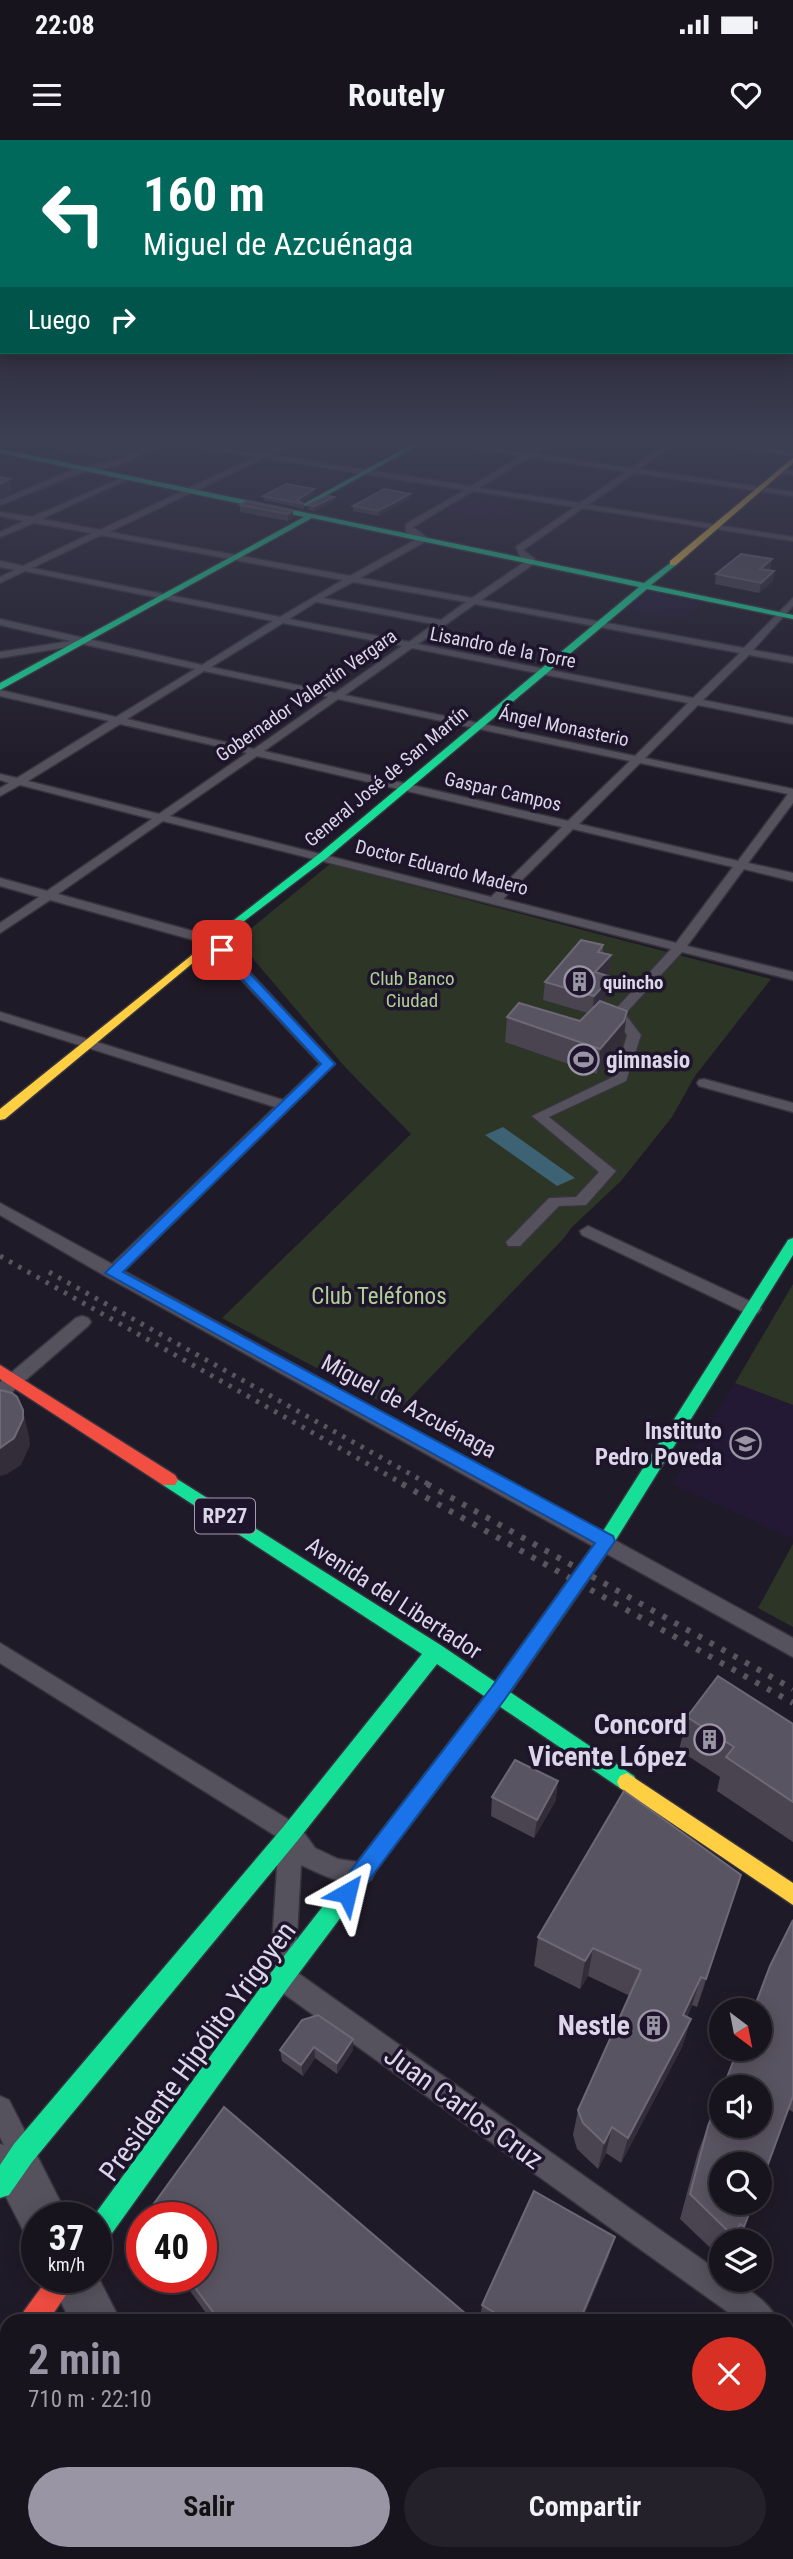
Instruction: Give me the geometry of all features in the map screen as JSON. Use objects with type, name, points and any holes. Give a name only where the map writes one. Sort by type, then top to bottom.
[{"type":"street","points":[[0,580],[54,555]]},
{"type":"street","points":[[220,555],[793,660]]},
{"type":"street","points":[[0,687],[242,555]]},
{"type":"street","points":[[0,793],[315,599],[394,555]]},
{"type":"street","points":[[502,555],[789,608]]},
{"type":"street","points":[[522,555],[532,561]]},
{"type":"street","points":[[543,555],[652,582]]},
{"type":"street","name":"General José de San Martín","points":[[0,1116],[213,941],[323,856],[684,555]]},
{"type":"street","name":"Gobernador Valentín Vergara","points":[[0,929],[532,561]]},
{"type":"street","name":"Lisandro de la Torre","points":[[0,564],[793,721]]},
{"type":"street","points":[[315,599],[442,623]]},
{"type":"street","points":[[495,900],[789,608]]},
{"type":"street","name":"Ángel Monasterio","points":[[0,622],[793,794]]},
{"type":"street","points":[[0,655],[84,641]]},
{"type":"street","name":"Gaspar Campos","points":[[0,693],[407,785],[793,877]]},
{"type":"street","name":"Doctor Eduardo Madero","points":[[0,776],[793,975]]},
{"type":"street","points":[[514,1242],[555,1201],[580,1202],[608,1171],[539,1116],[621,1078],[635,1035],[618,1014],[679,948],[793,794]]},
{"type":"street","points":[[0,882],[213,941],[328,1064],[113,1273]]},
{"type":"street","points":[[0,1016],[90,1042],[284,1105]]},
{"type":"street","points":[[704,1083],[793,1108]]},
{"type":"street","name":"Miguel de Azcuénaga","points":[[0,1209],[606,1541],[793,1648]]},
{"type":"street","points":[[588,1231],[752,1309]]},
{"type":"street","name":"Presidente Hipólito Yrigoyen","points":[[112,2212],[282,1977],[498,1693],[606,1541],[793,1243]]},
{"type":"street","points":[[0,1392],[7,1375],[82,1322]]},
{"type":"street","name":"Avenida del Libertador","points":[[7,1375],[498,1693],[793,1895]]},
{"type":"street","points":[[0,1652],[291,1833],[307,1856],[336,1870],[363,1872]]},
{"type":"street","points":[[8,2168],[291,1833],[435,1652]]},
{"type":"street","points":[[282,1977],[291,1833]]},
{"type":"street","name":"Juan Carlos Cruz","points":[[282,1977],[755,2314]]},
{"type":"street","points":[[0,2109],[8,2168],[24,2202]]},
{"type":"street","points":[[8,2168],[40,2202]]},
{"type":"street","points":[[38,2314],[56,2293]]},
{"type":"street","points":[[75,2293],[83,2314]]},
{"type":"street","points":[[83,2293],[101,2314]]},
{"type":"shaded area","points":[[649,592],[700,603],[683,619],[627,609]]},
{"type":"shaded area","name":"Instituto Pedro Poveda","points":[[735,1383],[793,1405],[793,1539],[672,1484]]},
{"type":"green space","name":"Club Teléfonos","points":[[330,864],[771,979],[695,1076],[672,1117],[621,1181],[572,1227],[398,1411],[222,1318],[411,1134],[345,1067],[237,940]]},
{"type":"green space","points":[[793,1284],[793,1405],[735,1383]]},
{"type":"green space","points":[[793,1544],[793,1627],[758,1608]]},
{"type":"water","points":[[503,1127],[575,1178],[557,1186],[485,1135]]},
{"type":"building","points":[[740,555],[772,559],[760,569],[774,571],[761,583],[716,574]]},
{"type":"building","points":[[581,940],[603,945],[598,952],[611,955],[595,972],[611,977],[594,996],[545,982]]},
{"type":"building","points":[[600,1001],[627,1011],[624,1021],[600,1049],[507,1017],[519,1003],[580,1021]]},
{"type":"building","points":[[0,1390],[17,1397],[23,1410],[23,1419],[14,1438],[0,1448]]},
{"type":"building","points":[[718,1676],[793,1724],[793,1802],[726,1757],[734,1747],[687,1717]]},
{"type":"building","points":[[515,1760],[558,1781],[537,1820],[492,1797]]},
{"type":"building","points":[[624,1791],[741,1875],[706,1979],[701,1977],[683,2015],[691,2019],[628,2138],[612,2127],[604,2143],[583,2123],[578,2110],[641,1970],[593,1948],[585,1961],[538,1937]]},
{"type":"building","points":[[793,1920],[793,2096],[772,2153],[709,2152],[709,2213],[690,2194],[709,2123],[709,2138],[772,2138],[772,2075],[728,2075],[733,2062],[772,2062],[772,1998],[758,1998],[770,1966]]},
{"type":"building","points":[[318,2015],[353,2039],[337,2063],[314,2047],[301,2065],[280,2050],[302,2020]]},
{"type":"building","points":[[224,2107],[466,2314],[215,2314],[199,2293],[217,2293],[217,2202],[155,2202]]},
{"type":"building","points":[[534,2191],[615,2237],[583,2314],[497,2314],[482,2305]]},
{"type":"building","points":[[711,2215],[748,2215],[744,2227],[740,2224],[738,2229],[726,2229]]},
{"type":"railway","points":[[0,1256],[405,1485]]},
{"type":"railway","points":[[49,1272],[430,1485]]},
{"type":"railway","points":[[402,1484],[793,1703]]},
{"type":"railway","points":[[427,1484],[793,1689]]},
{"type":"traffic: fast","points":[[0,687],[240,555]]},
{"type":"traffic: fast","points":[[496,555],[793,617]]},
{"type":"traffic: fast","points":[[202,950],[323,856],[673,563]]},
{"type":"traffic: fast","points":[[551,1619],[606,1541],[793,1243]]},
{"type":"traffic: fast","points":[[169,1480],[435,1652],[627,1782]]},
{"type":"traffic: fast","points":[[0,2186],[23,2153],[291,1833],[435,1652]]},
{"type":"traffic: fast","points":[[112,2212],[282,1977],[373,1858]]},
{"type":"traffic: slow","points":[[673,563],[682,555]]},
{"type":"traffic: slow","points":[[0,1116],[202,950]]},
{"type":"traffic: slow","points":[[627,1782],[793,1895]]},
{"type":"traffic: jam","points":[[0,1371],[169,1480]]},
{"type":"traffic: jam","points":[[373,1858],[498,1694],[551,1619]]},
{"type":"traffic: jam","points":[[37,2314],[53,2293]]},
{"type":"place","name":"quincho","points":[[580,982]]},
{"type":"place","name":"gimnasio","points":[[583,1060]]},
{"type":"place","name":"Instituto Pedro Poveda","points":[[745,1444]]},
{"type":"place","name":"Concord Vicente López","points":[[710,1740]]},
{"type":"place","name":"Nestle","points":[[653,2025]]},
{"type":"route","points":[[222,950],[328,1064],[113,1273],[606,1541],[498,1693],[347,1893]]},
{"type":"park label","name":"Club Banco Ciudad","points":[[412,989]]}]
